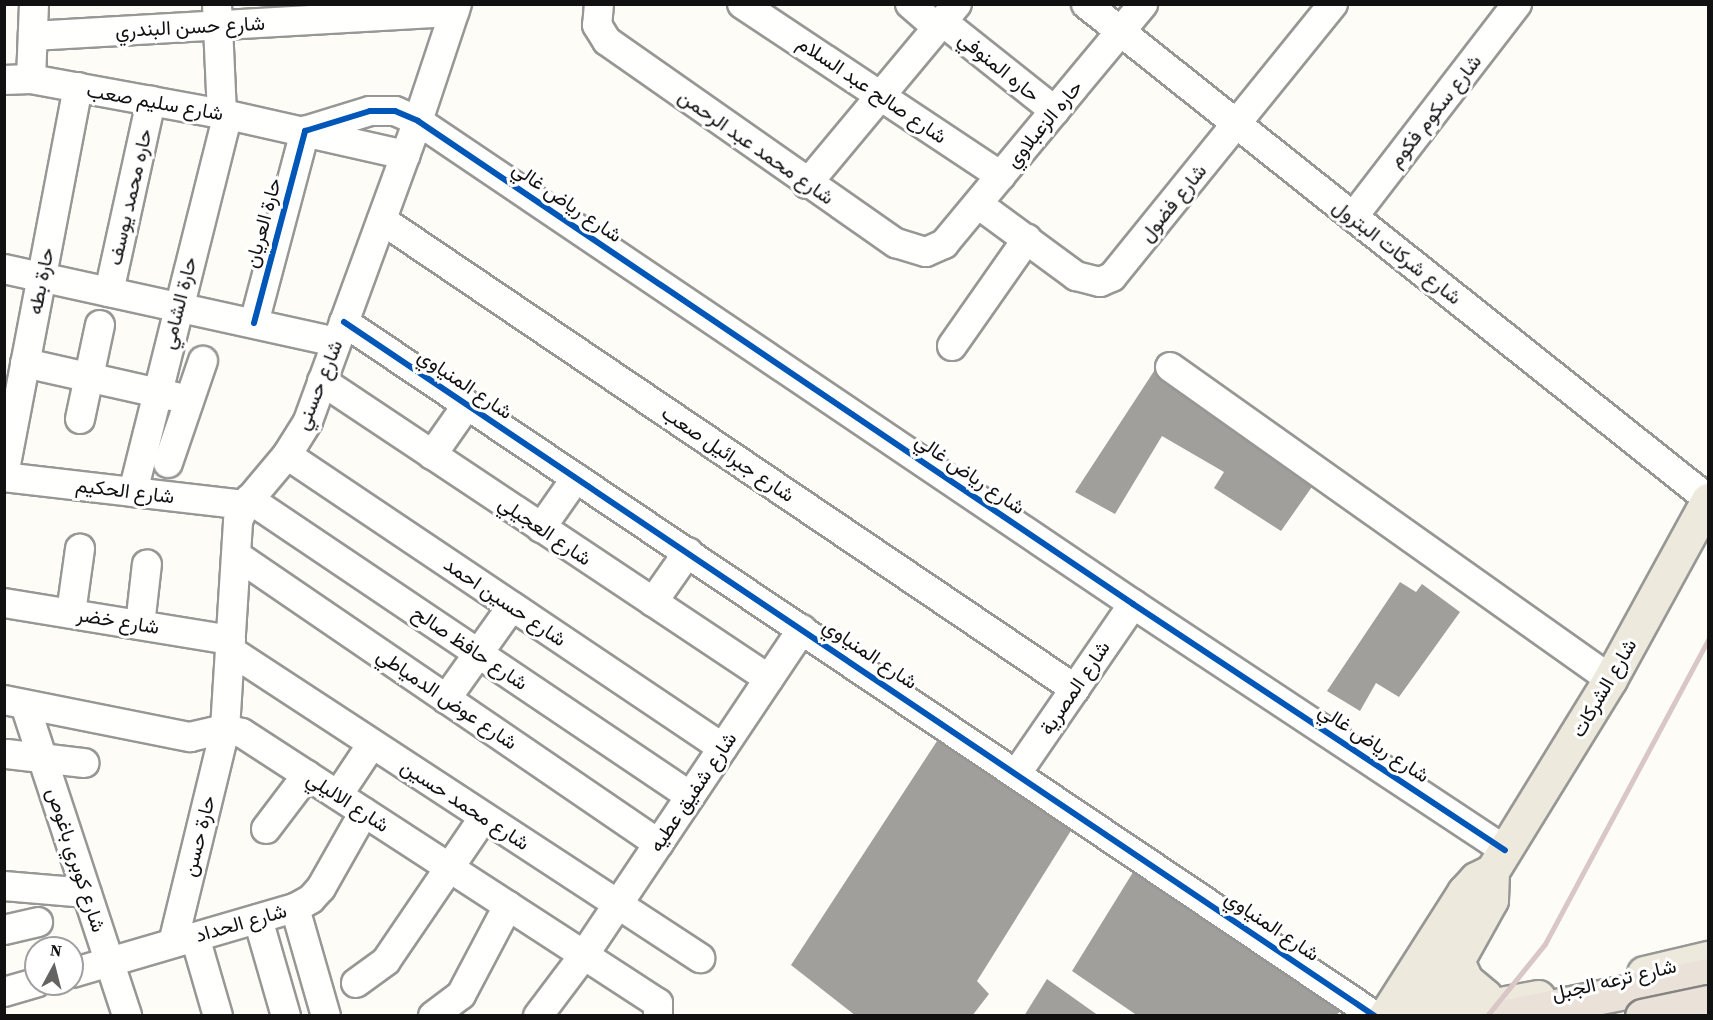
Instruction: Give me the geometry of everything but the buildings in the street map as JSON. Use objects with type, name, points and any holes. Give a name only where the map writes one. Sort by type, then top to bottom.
[{"type":"highway","points":[[1495,1011],[1706,959]]},
{"type":"highway","points":[[1642,1016],[1708,1002]]},
{"type":"main road","name":"شارع الشركات","points":[[1385,1016],[1464,892],[1499,860],[1610,679],[1708,499]]},
{"type":"main road","name":"شارع الشركات","points":[[1425,1007],[1457,961],[1491,900],[1499,860]]},
{"type":"main road","points":[[1425,1007],[1466,1014],[1495,1011],[1485,996],[1466,980],[1457,961]]},
{"type":"main road","points":[[1694,1016],[1708,990]]},
{"type":"street","points":[[18,80],[33,36],[34,4]]},
{"type":"street","name":"شارع محمد عبد الرحمن","points":[[599,4],[597,25],[607,41],[807,184],[906,248],[934,251],[944,244]]},
{"type":"street","name":"شارع صالح عبد السلام","points":[[742,4],[1001,176]]},
{"type":"street","name":"حاره المنوفي","points":[[910,4],[946,18],[1054,111]]},
{"type":"street","name":"شارع شركات البترول","points":[[1086,4],[1708,499]]},
{"type":"street","name":"حاره الزعبلاوي","points":[[944,244],[1143,4]]},
{"type":"street","name":"شارع فضول","points":[[978,204],[1088,281],[1112,277],[1333,4]]},
{"type":"street","name":"شارع سكوم فكوم","points":[[1353,217],[1517,4]]},
{"type":"street","name":"شارع حسن البندري","points":[[33,36],[218,15],[455,8]]},
{"type":"street","name":"شارع حسني","points":[[225,729],[238,521],[247,502],[287,455],[308,421],[406,155],[455,8]]},
{"type":"street","name":"حارة الشامي","points":[[133,492],[225,115],[218,15]]},
{"type":"street","points":[[807,184],[946,18]]},
{"type":"street","name":"شارع سليم صعب","points":[[18,80],[78,87],[225,115],[406,155]]},
{"type":"street","name":"حارة بطه","points":[[4,476],[78,87]]},
{"type":"street","name":"حاره محمد يوسف","points":[[108,292],[151,101]]},
{"type":"street","name":"شارع سليم صعب","points":[[304,131],[370,111],[395,111],[418,121]]},
{"type":"street","name":"شارع رياض غالي","points":[[418,121],[1133,604],[1499,860]]},
{"type":"street","name":"حارة العريان","points":[[254,324],[304,131]]},
{"type":"street","name":"شارع جبرائيل صعب","points":[[382,220],[1075,689]]},
{"type":"street","points":[[952,346],[1027,239]]},
{"type":"street","points":[[4,268],[254,324],[340,332]]},
{"type":"street","points":[[80,419],[100,325]]},
{"type":"street","name":"شارع المنياوي","points":[[340,332],[467,405],[1375,1016]]},
{"type":"street","points":[[168,463],[203,361]]},
{"type":"street","points":[[25,363],[189,400]]},
{"type":"street","points":[[1170,367],[1610,679]]},
{"type":"street","name":"شارع العجيلي","points":[[322,381],[769,680]]},
{"type":"street","points":[[432,455],[467,405]]},
{"type":"street","name":"شارع حسين احمد","points":[[287,455],[723,748]]},
{"type":"street","name":"شارع الحكيم","points":[[4,476],[133,492],[247,502]]},
{"type":"street","points":[[541,528],[576,478]]},
{"type":"street","name":"شارع حافظ صالح","points":[[247,502],[690,796]]},
{"type":"street","points":[[71,613],[80,549]]},
{"type":"street","points":[[653,603],[688,552]]},
{"type":"street","name":"شارع عوض الدمياطي","points":[[236,555],[659,844]]},
{"type":"street","points":[[140,625],[147,564]]},
{"type":"street","name":"شارع خضر","points":[[4,603],[140,625],[231,646]]},
{"type":"street","name":"شارع المصرية","points":[[1017,773],[1133,604]]},
{"type":"street","points":[[446,699],[512,606]]},
{"type":"street","name":"شارع شفيق عطيه","points":[[538,1016],[584,955],[802,629]]},
{"type":"street","name":"شارع محمد حسين","points":[[231,646],[372,744],[700,958]]},
{"type":"street","points":[[15,703],[190,737],[225,729]]},
{"type":"street","name":"شارع كوبري باغوص","points":[[15,703],[43,758],[127,1016]]},
{"type":"street","name":"شارع الاليلي","points":[[225,729],[242,733],[338,795],[584,955],[658,1009]]},
{"type":"street","name":"حارة حسن","points":[[184,940],[225,729]]},
{"type":"street","points":[[338,795],[372,744]]},
{"type":"street","points":[[7,754],[84,763]]},
{"type":"street","points":[[266,829],[307,775]]},
{"type":"street","name":"شارع الحداد","points":[[84,969],[295,908],[311,899],[321,888],[364,812]]},
{"type":"street","points":[[356,983],[386,961],[484,817]]},
{"type":"street","points":[[4,886],[87,892]]},
{"type":"street","points":[[433,1016],[461,995],[508,906]]},
{"type":"street","points":[[295,908],[326,1016]]},
{"type":"street","points":[[258,918],[286,1016]]},
{"type":"street","points":[[4,930],[38,922]]},
{"type":"street","points":[[184,940],[218,1016]]},
{"type":"street","points":[[4,992],[24,986]]},
{"type":"railway","points":[[1487,1016],[1545,944],[1708,640]]},
{"type":"cycle path","points":[[254,323],[305,131],[370,111],[395,111],[418,121],[1133,604],[1505,850]]},
{"type":"cycle path","points":[[344,322],[1375,1016]]}]
